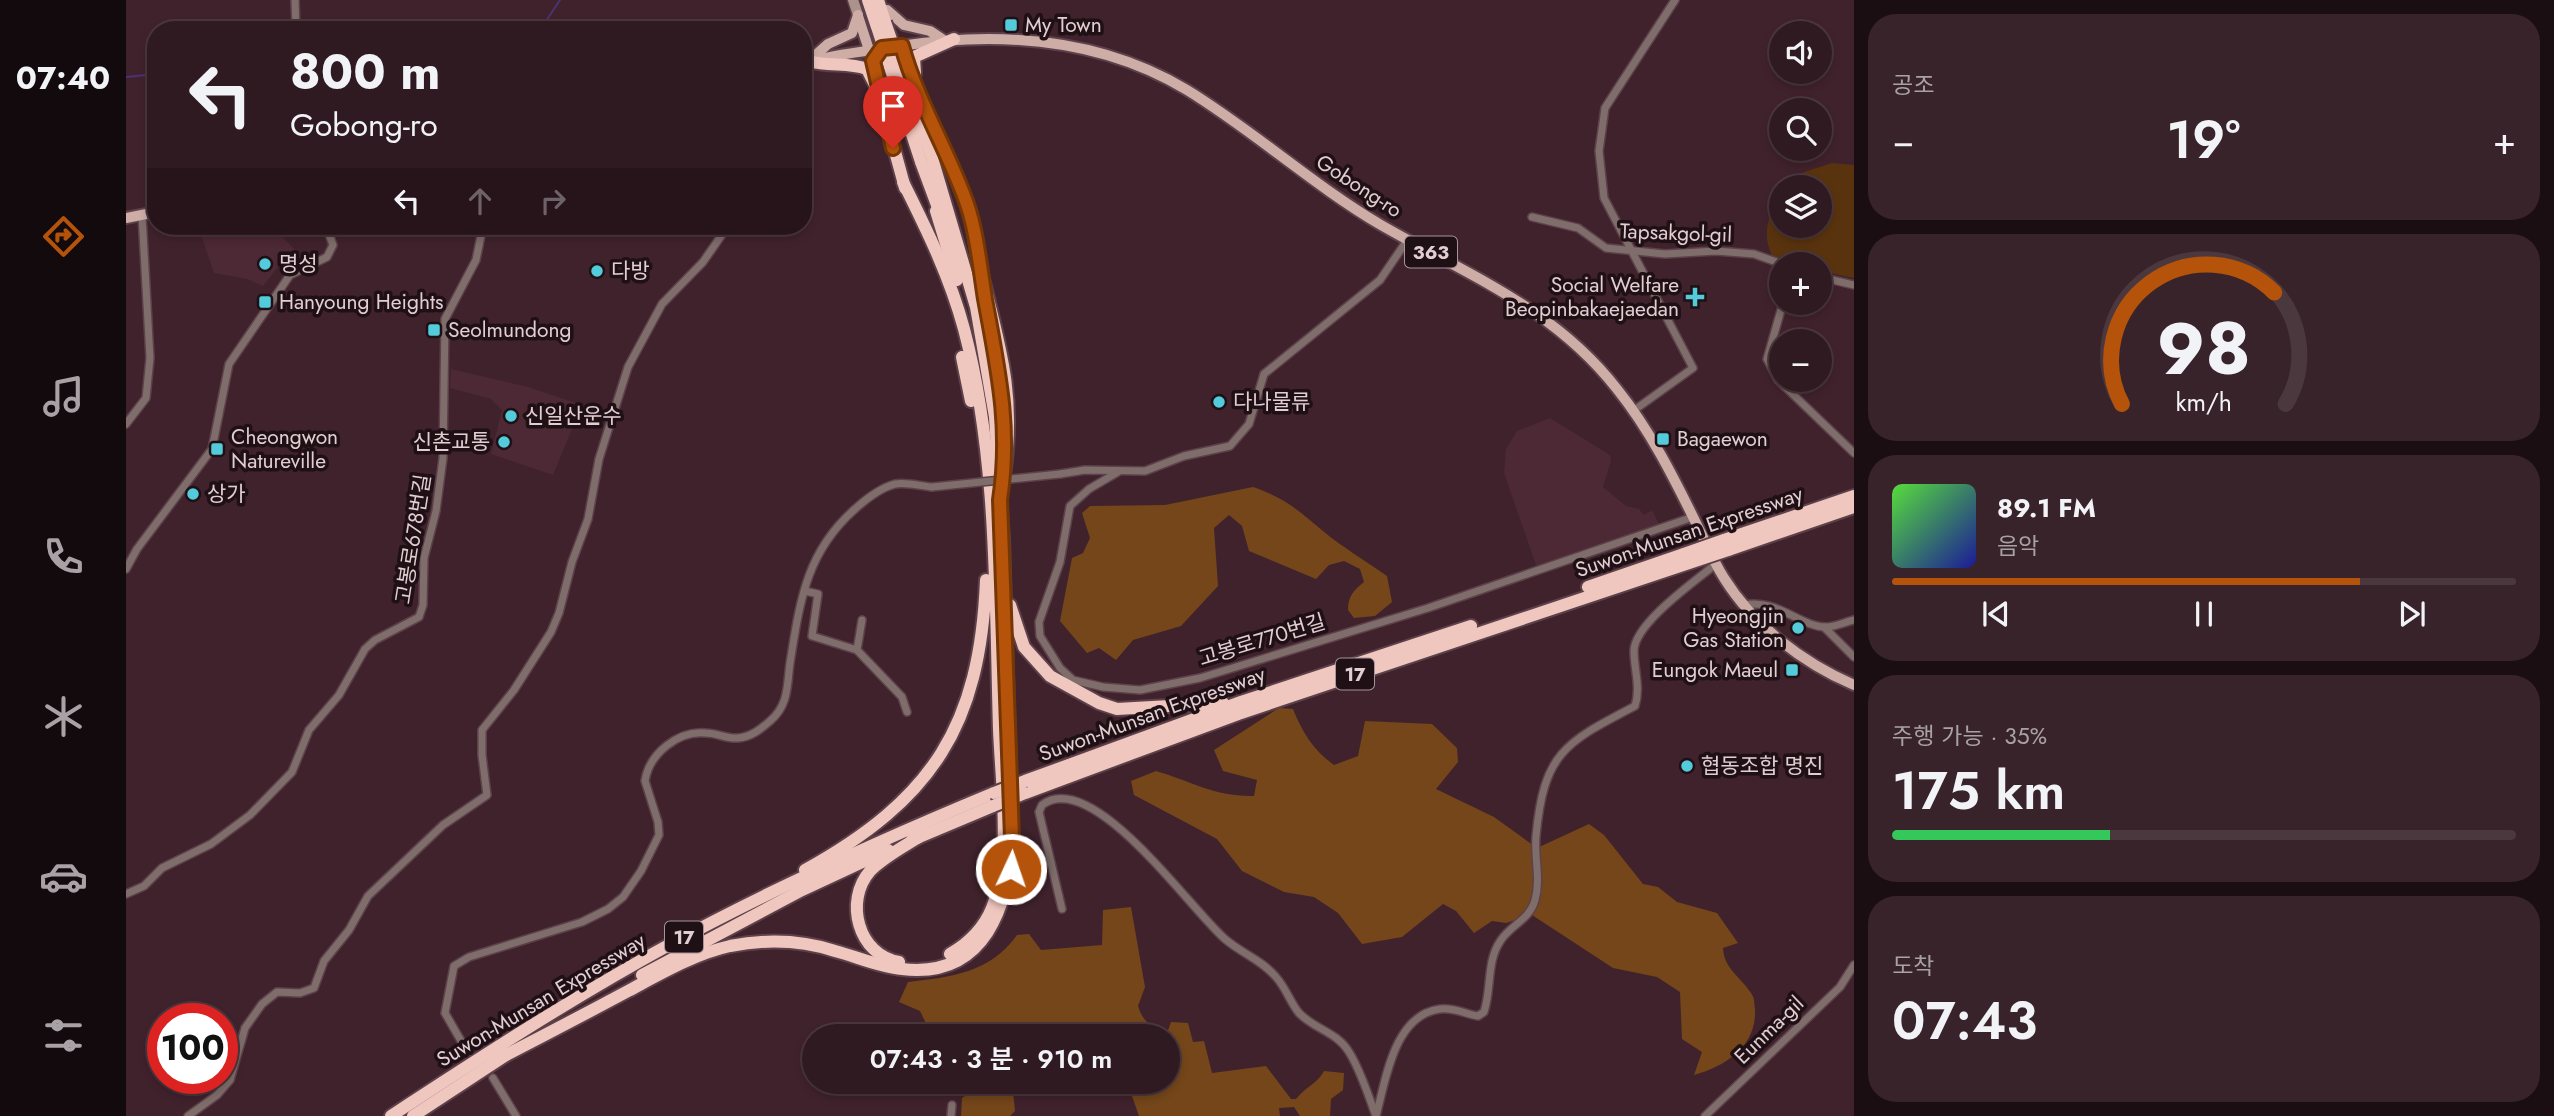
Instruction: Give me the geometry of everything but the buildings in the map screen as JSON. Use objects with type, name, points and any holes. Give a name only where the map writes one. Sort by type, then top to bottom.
[{"type":"highway","points":[[868,0],[882,12],[926,160],[958,242],[986,357],[995,418],[1002,846],[997,889],[983,924],[963,946],[936,960],[907,963],[893,961],[871,948],[859,926],[856,905],[862,883],[870,872],[919,837]]},
{"type":"highway","points":[[926,114],[913,66],[914,57],[948,39]]},
{"type":"highway","points":[[701,929],[852,842],[895,809],[932,766],[971,692],[984,619],[995,496],[1006,462],[1009,426],[1004,362],[966,202],[926,114],[902,46]]},
{"type":"highway","points":[[875,49],[873,61],[879,93],[903,182],[946,293],[986,452],[1003,539],[1007,594],[1014,623],[1024,647],[1050,676],[1098,703],[1117,709],[1241,702]]},
{"type":"highway","points":[[812,63],[826,66],[852,64],[867,69],[879,93]]},
{"type":"highway","points":[[926,160],[927,180],[970,328],[986,452]]},
{"type":"highway","points":[[927,180],[953,249],[979,347],[988,421],[986,452]]},
{"type":"highway","points":[[903,182],[950,281],[964,331],[983,422]]},
{"type":"highway","name":"Suwon-Munsan Expressway","points":[[1025,787],[1726,545],[1854,496]]},
{"type":"highway","name":"Suwon-Munsan Expressway","points":[[1726,545],[1854,507]]},
{"type":"highway","points":[[500,1058],[664,972],[728,947],[761,942],[797,942],[890,967],[922,969],[955,962],[983,939],[1002,910],[1009,878],[1012,838],[1003,539]]},
{"type":"highway","name":"Suwon-Munsan Expressway","points":[[392,1115],[528,1028],[701,929],[877,844],[1241,702],[1686,559]]},
{"type":"highway","name":"Suwon-Munsan Expressway","points":[[413,1116],[500,1058],[703,941],[843,870],[919,837],[993,800]]},
{"type":"main road","points":[[853,0],[875,49],[893,27],[882,12]]},
{"type":"main road","points":[[882,12],[904,25],[930,31],[948,39]]},
{"type":"main road","points":[[812,57],[828,44],[852,33],[858,15]]},
{"type":"main road","name":"Gobong-ro","points":[[812,61],[948,39],[983,37],[1041,41],[1089,48],[1135,63],[1186,89],[1326,190],[1408,239],[1511,294],[1574,342],[1617,388],[1633,411],[1693,517],[1716,564],[1744,605],[1794,652],[1830,675],[1854,685]]},
{"type":"main road","points":[[126,218],[147,214]]},
{"type":"street","points":[[295,0],[296,21]]},
{"type":"street","points":[[1633,411],[1693,368],[1604,198],[1599,151],[1605,108],[1675,0]]},
{"type":"street","points":[[126,424],[146,398],[150,358],[142,215]]},
{"type":"street","name":"Tapsakgol-gil","points":[[1532,216],[1578,228],[1606,248],[1632,252],[1716,251],[1754,254],[1769,259]]},
{"type":"street","points":[[126,569],[137,548],[212,449],[229,364],[290,275],[327,257],[333,245],[329,235]]},
{"type":"street","name":"고봉로678번길","points":[[126,894],[144,886],[162,868],[211,844],[250,815],[292,772],[309,730],[339,695],[365,649],[375,640],[419,617],[423,605],[424,558],[443,458],[445,318],[476,260],[481,235]]},
{"type":"street","points":[[188,1116],[217,1095],[230,1080],[245,1028],[262,1004],[277,992],[300,993],[314,988],[324,961],[349,930],[368,896],[443,825],[487,795],[482,730],[514,690],[544,644],[559,613],[572,562],[588,519],[599,458],[628,367],[662,304],[703,262],[722,235]]},
{"type":"street","points":[[464,1046],[446,1013],[454,966],[469,957],[582,922],[608,909],[623,897],[641,871],[659,835],[658,822],[645,781],[653,759],[664,747],[685,737],[709,733],[740,738],[755,733],[773,719],[788,691],[790,665],[812,564],[823,543],[859,506],[894,485],[932,487],[1084,470],[1145,471],[1184,456],[1230,446],[1248,424],[1265,374],[1380,280],[1408,239]]},
{"type":"street","points":[[1832,280],[1854,285]]},
{"type":"street","points":[[1781,315],[1777,334],[1767,359],[1770,369],[1778,380],[1854,453]]},
{"type":"street","name":"고봉로770번길","points":[[1118,472],[1089,489],[1070,506],[1059,562],[1039,622],[1040,636],[1060,668],[1073,680],[1103,687],[1140,690],[1200,678],[1428,608],[1693,517]]},
{"type":"street","points":[[1376,1116],[1399,1044],[1412,1023],[1431,1011],[1443,1008],[1478,1016],[1484,1012],[1492,961],[1501,940],[1521,923],[1535,901],[1536,837],[1550,769],[1589,730],[1635,706],[1634,650],[1639,632],[1716,564]]},
{"type":"street","points":[[805,591],[818,594],[812,636],[857,650],[902,697],[907,712]]},
{"type":"street","points":[[1744,605],[1756,602],[1769,605],[1824,627],[1854,657]]},
{"type":"street","points":[[1824,627],[1854,620]]},
{"type":"street","points":[[857,650],[862,621]]},
{"type":"street","points":[[1062,909],[1039,812],[1042,805],[1058,797],[1071,798],[1092,807],[1143,850],[1225,939],[1278,978],[1305,1018],[1341,1042],[1349,1051],[1376,1116]]},
{"type":"street","name":"Eunma-gil","points":[[1705,1116],[1840,987],[1854,965]]},
{"type":"street","points":[[493,1078],[516,1116]]},
{"type":"street","points":[[951,1116],[952,1105]]},
{"type":"shaded area","points":[[1832,163],[1854,165],[1854,278],[1832,273],[1832,252],[1770,252],[1767,234],[1769,217],[1769,238],[1832,238],[1832,175],[1800,175]]},
{"type":"shaded area","points":[[201,235],[281,235],[296,251],[282,262],[263,286],[247,279],[214,273]]},
{"type":"shaded area","points":[[451,369],[528,387],[582,405],[553,475],[491,454],[502,410],[491,399],[450,388]]},
{"type":"shaded area","points":[[1550,418],[1610,455],[1611,461],[1603,487],[1626,506],[1639,509],[1644,515],[1652,510],[1659,524],[1537,568],[1504,473],[1506,449],[1517,431]]},
{"type":"shaded area","points":[[1253,487],[1291,505],[1338,543],[1387,576],[1392,602],[1375,616],[1354,618],[1348,605],[1352,594],[1364,582],[1360,569],[1344,561],[1329,565],[1316,579],[1249,551],[1242,526],[1229,515],[1214,528],[1218,586],[1181,626],[1133,640],[1116,660],[1099,648],[1087,653],[1060,621],[1072,558],[1083,553],[1090,538],[1082,513],[1090,506],[1165,505]]},
{"type":"shaded area","points":[[1279,708],[1293,709],[1309,740],[1320,754],[1334,765],[1358,756],[1365,721],[1432,724],[1457,748],[1458,762],[1436,789],[1494,817],[1537,848],[1589,824],[1604,835],[1643,884],[1658,887],[1677,902],[1717,913],[1738,943],[1723,948],[1726,962],[1754,999],[1754,1022],[1745,1044],[1728,1060],[1694,1075],[1702,1052],[1682,1039],[1680,992],[1657,977],[1613,968],[1532,915],[1506,923],[1492,921],[1474,933],[1456,911],[1443,904],[1402,937],[1362,944],[1338,913],[1314,897],[1284,892],[1242,871],[1217,839],[1134,795],[1131,781],[1156,771],[1215,791],[1254,796],[1257,780],[1223,771],[1214,750]]},
{"type":"shaded area","points":[[1131,907],[1145,987],[1138,1006],[1150,1024],[926,1024],[920,1011],[899,1002],[908,982],[954,975],[982,965],[995,958],[1017,935],[1029,934],[1041,950],[1102,945],[1103,910]]},
{"type":"shaded area","points":[[1171,1022],[1188,1023],[1193,1042],[1204,1041],[1212,1073],[1266,1066],[1291,1099],[1296,1099],[1324,1071],[1344,1073],[1343,1090],[1331,1099],[1330,1116],[1300,1116],[1294,1107],[1279,1108],[1280,1116],[1139,1116],[1130,1094],[1180,1094],[1180,1024],[1170,1024]]},
{"type":"shaded area","points":[[968,1094],[1013,1094],[1015,1111],[1010,1116],[961,1116],[962,1098]]},
{"type":"waterway","points":[[546,21],[560,0]]},
{"type":"waterway","points":[[126,77],[147,75]]},
{"type":"tunnel","points":[[464,1046],[493,1078]]},
{"type":"place","name":"My Town","points":[[1011,25]]},
{"type":"place","name":"명성","points":[[265,264]]},
{"type":"place","name":"다방","points":[[597,271]]},
{"type":"place","name":"Social Welfare Beopinbakaejaedan","points":[[1695,297]]},
{"type":"place","name":"Hanyoung Heights","points":[[265,302]]},
{"type":"place","name":"Seolmundong","points":[[434,330]]},
{"type":"place","name":"다나물류","points":[[1219,402]]},
{"type":"place","name":"신일산운수","points":[[511,416]]},
{"type":"place","name":"Bagaewon","points":[[1663,439]]},
{"type":"place","name":"신촌교통","points":[[504,442]]},
{"type":"place","name":"Cheongwon Natureville","points":[[217,449]]},
{"type":"place","name":"상가","points":[[193,494]]},
{"type":"place","name":"Hyeongjin Gas Station","points":[[1798,628]]},
{"type":"place","name":"Eungok Maeul","points":[[1792,670]]},
{"type":"place","name":"협동조합 명진","points":[[1687,766]]},
{"type":"route","points":[[893,148],[873,61],[882,48],[902,46],[926,114],[966,202],[1001,379],[1006,462],[1000,500],[1011,869]]}]
